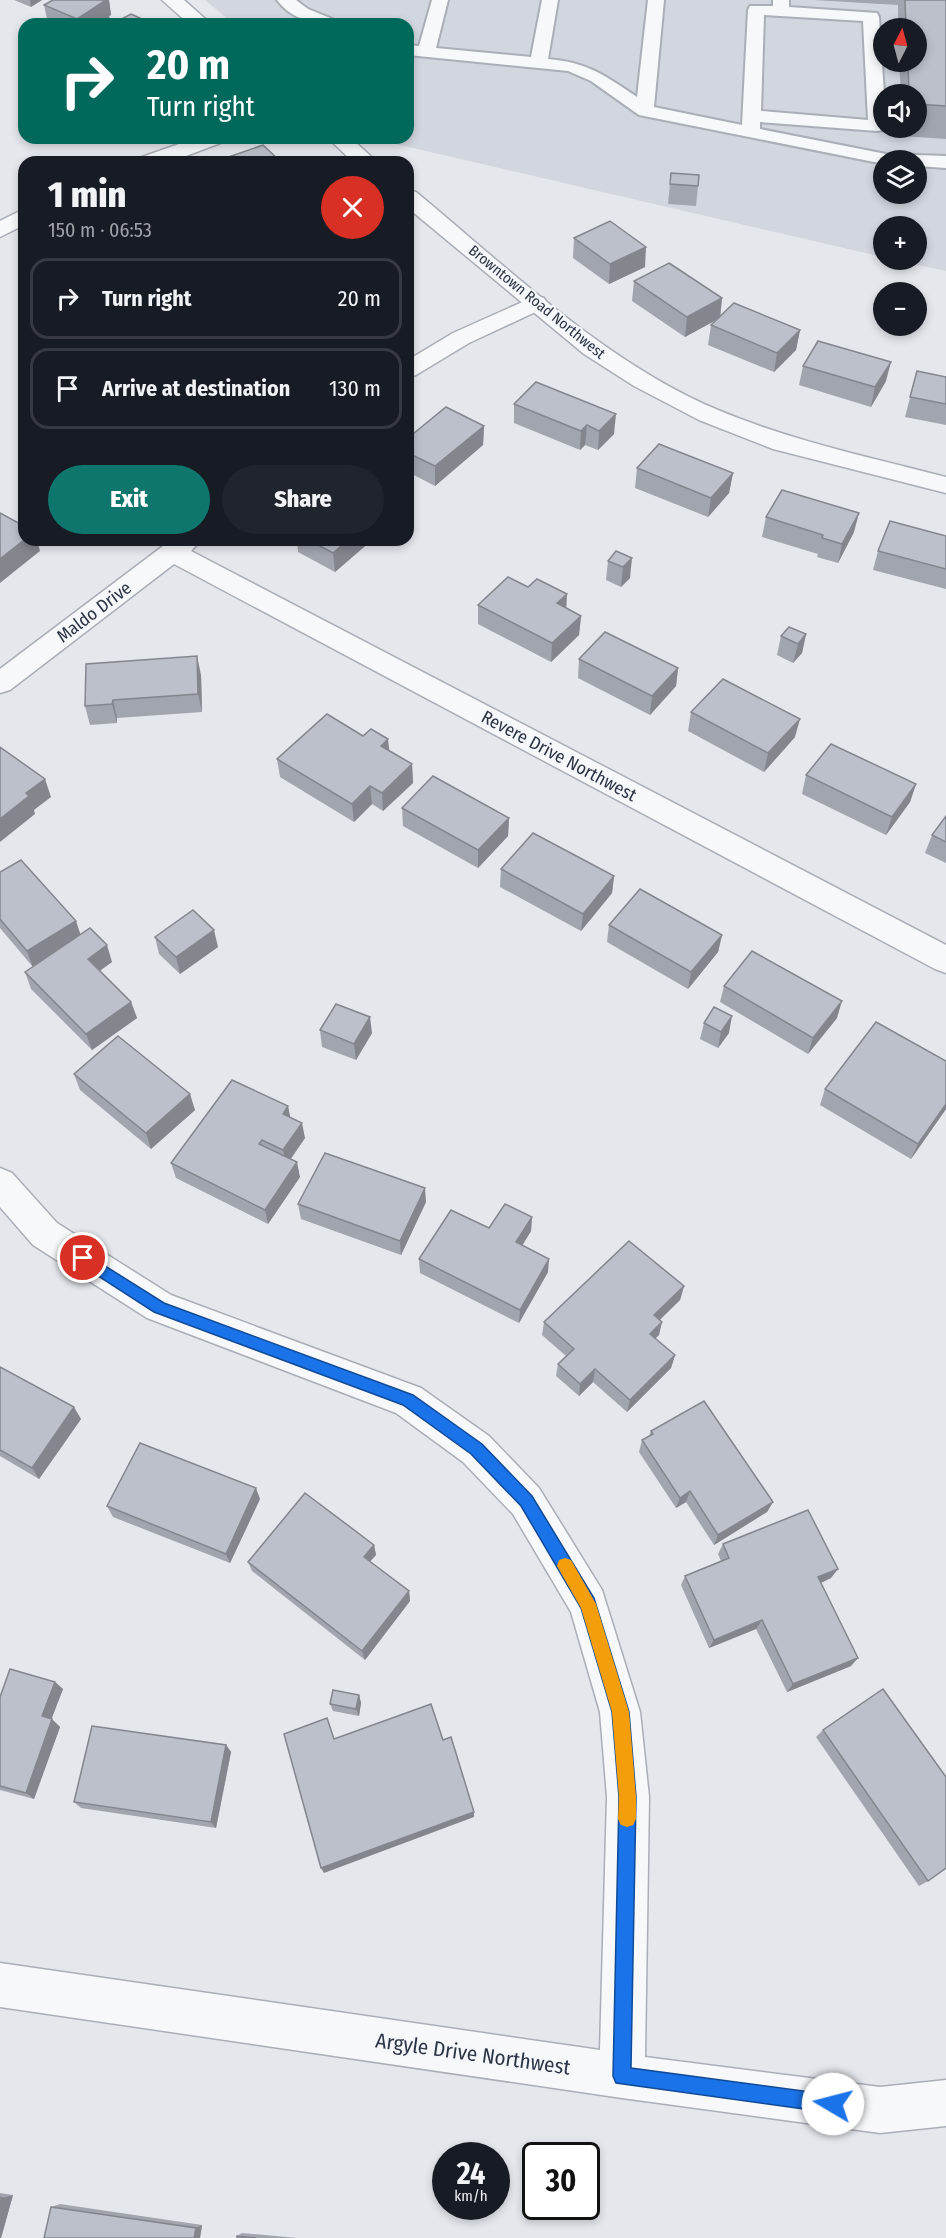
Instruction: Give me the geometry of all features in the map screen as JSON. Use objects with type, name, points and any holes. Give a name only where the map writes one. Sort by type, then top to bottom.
[{"type":"street","points":[[172,0],[194,18]]},
{"type":"street","points":[[166,156],[200,144]]},
{"type":"street","points":[[345,144],[359,156]]},
{"type":"street","name":"Browntown Road Northwest","points":[[414,202],[592,349],[642,381],[708,415],[782,443],[946,485]]},
{"type":"street","points":[[0,230],[18,220]]},
{"type":"street","points":[[414,366],[461,338],[536,303]]},
{"type":"street","name":"Maldo Drive","points":[[0,683],[180,546]]},
{"type":"street","name":"Revere Drive Northwest","points":[[180,546],[946,960]]},
{"type":"street","points":[[0,1183],[45,1234],[159,1307],[408,1400],[476,1449],[526,1501],[588,1604],[620,1712],[627,1797],[622,2076]]},
{"type":"street","name":"Argyle Drive Northwest","points":[[0,1985],[622,2076],[880,2110],[946,2103]]},
{"type":"lane","points":[[285,0],[302,13],[314,18]]},
{"type":"lane","points":[[426,52],[440,0]]},
{"type":"lane","points":[[539,61],[550,0]]},
{"type":"lane","points":[[645,111],[656,0]]},
{"type":"lane","points":[[414,51],[539,61],[571,66],[597,77],[645,111],[752,123],[877,126],[871,17],[781,6],[756,10],[752,123]]},
{"type":"lane","points":[[752,123],[886,159],[946,162]]},
{"type":"shaded area","points":[[205,0],[946,0],[946,271],[927,267],[927,216],[873,216],[873,255],[396,144],[414,144],[414,18],[227,18]]},
{"type":"building","points":[[53,0],[106,0],[79,18],[44,5]]},
{"type":"building","points":[[905,0],[946,0],[946,106],[927,105],[927,84],[909,84],[908,72],[927,72],[927,18],[906,18]]},
{"type":"building","points":[[131,14],[140,18],[123,18]]},
{"type":"building","points":[[263,145],[275,156],[231,156]]},
{"type":"building","points":[[671,173],[699,175],[698,186],[670,184]]},
{"type":"building","points":[[610,221],[646,247],[610,264],[574,238]]},
{"type":"building","points":[[669,263],[722,298],[687,317],[634,281]]},
{"type":"building","points":[[734,303],[800,330],[777,353],[711,325]]},
{"type":"building","points":[[818,341],[891,362],[875,387],[803,366]]},
{"type":"building","points":[[917,371],[946,377],[946,404],[910,397]]},
{"type":"building","points":[[536,382],[616,414],[599,431],[587,425],[581,431],[514,404]]},
{"type":"building","points":[[446,407],[484,426],[435,466],[414,456],[414,433]]},
{"type":"building","points":[[659,444],[733,473],[711,498],[637,468]]},
{"type":"building","points":[[782,490],[859,513],[842,544],[822,538],[823,535],[766,517]]},
{"type":"building","points":[[0,513],[18,523],[18,545],[0,559]]},
{"type":"building","points":[[890,521],[946,536],[946,569],[878,551]]},
{"type":"building","points":[[320,546],[341,546],[333,553]]},
{"type":"building","points":[[616,551],[632,558],[623,567],[608,561]]},
{"type":"building","points":[[508,577],[528,587],[537,579],[567,594],[557,603],[581,616],[552,643],[478,605]]},
{"type":"building","points":[[789,627],[806,634],[798,644],[781,636]]},
{"type":"building","points":[[605,632],[678,668],[652,696],[579,659]]},
{"type":"building","points":[[197,656],[198,694],[113,700],[112,704],[85,706],[86,664]]},
{"type":"building","points":[[723,679],[800,719],[768,753],[691,712]]},
{"type":"building","points":[[327,714],[363,736],[371,729],[388,739],[381,746],[412,764],[382,793],[370,786],[352,804],[277,759]]},
{"type":"building","points":[[831,744],[916,784],[892,817],[806,775]]},
{"type":"building","points":[[0,747],[45,779],[26,793],[29,796],[0,819]]},
{"type":"building","points":[[433,776],[509,818],[478,850],[402,808]]},
{"type":"building","points":[[946,816],[946,842],[932,835]]},
{"type":"building","points":[[533,833],[614,876],[583,914],[501,869]]},
{"type":"building","points":[[21,860],[76,921],[27,951],[0,919],[0,872]]},
{"type":"building","points":[[640,889],[722,935],[691,972],[609,925]]},
{"type":"building","points":[[193,910],[214,930],[176,957],[155,937]]},
{"type":"building","points":[[90,928],[107,945],[88,959],[131,1002],[86,1034],[25,972]]},
{"type":"building","points":[[752,951],[842,1001],[813,1038],[724,986]]},
{"type":"building","points":[[336,1004],[370,1017],[354,1044],[320,1030]]},
{"type":"building","points":[[714,1007],[732,1016],[721,1032],[704,1023]]},
{"type":"building","points":[[876,1022],[946,1061],[946,1104],[918,1144],[825,1089]]},
{"type":"building","points":[[118,1036],[190,1094],[146,1133],[74,1074]]},
{"type":"building","points":[[232,1080],[288,1106],[283,1114],[302,1123],[283,1150],[262,1140],[259,1144],[297,1162],[265,1210],[171,1163]]},
{"type":"building","points":[[325,1153],[425,1188],[400,1241],[298,1204]]},
{"type":"building","points":[[505,1204],[532,1217],[516,1242],[549,1259],[520,1310],[419,1259],[451,1210],[489,1228]]},
{"type":"building","points":[[629,1241],[684,1286],[654,1315],[662,1322],[650,1334],[675,1355],[630,1400],[595,1369],[580,1384],[558,1364],[574,1349],[544,1322]]},
{"type":"building","points":[[0,1367],[74,1407],[32,1468],[0,1450]]},
{"type":"building","points":[[704,1401],[773,1502],[718,1535],[690,1491],[680,1498],[642,1440],[653,1434],[651,1431]]},
{"type":"building","points":[[140,1443],[256,1488],[226,1554],[107,1506]]},
{"type":"building","points":[[305,1493],[374,1545],[364,1557],[409,1591],[362,1651],[248,1562]]},
{"type":"building","points":[[808,1510],[838,1569],[818,1577],[858,1658],[793,1684],[762,1620],[714,1640],[685,1576],[729,1558],[723,1544]]},
{"type":"building","points":[[10,1669],[55,1682],[42,1716],[52,1719],[26,1793],[0,1786],[0,1697]]},
{"type":"building","points":[[883,1689],[946,1777],[946,1868],[928,1881],[823,1730]]},
{"type":"building","points":[[333,1690],[359,1695],[356,1709],[330,1704]]},
{"type":"building","points":[[431,1704],[443,1740],[451,1737],[474,1812],[321,1868],[284,1734],[327,1718],[334,1739]]},
{"type":"building","points":[[92,1726],[226,1745],[211,1822],[74,1802]]},
{"type":"building","points":[[51,2207],[196,2228],[194,2238],[44,2238]]},
{"type":"slow traffic","points":[[565,1566],[588,1604],[620,1712],[627,1819]]},
{"type":"route","points":[[83,1258],[159,1307],[408,1400],[476,1449],[526,1501],[588,1604],[620,1712],[627,1797],[622,2076],[833,2104]]}]
